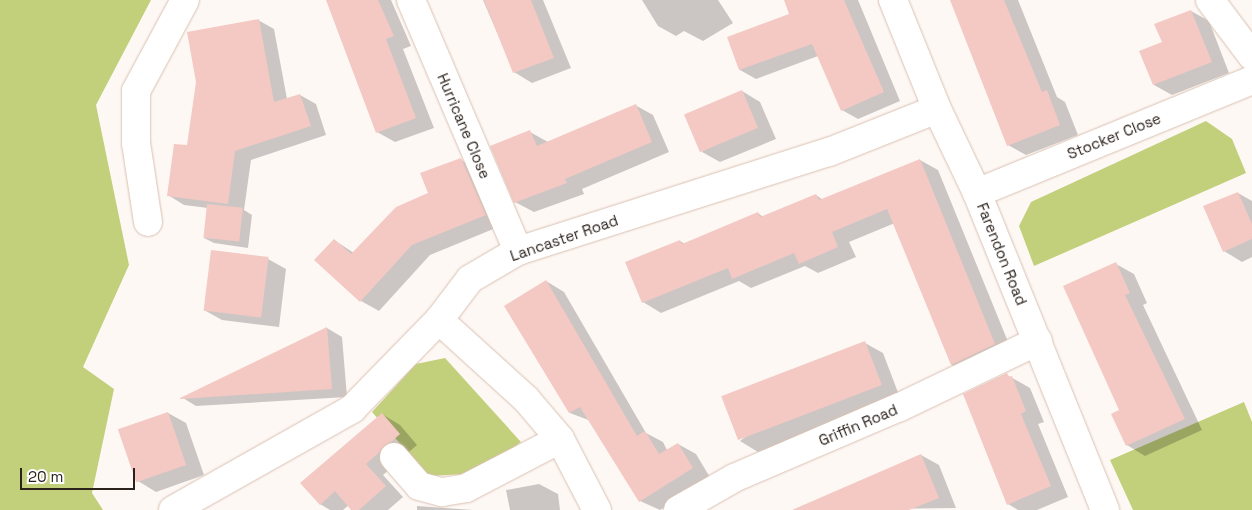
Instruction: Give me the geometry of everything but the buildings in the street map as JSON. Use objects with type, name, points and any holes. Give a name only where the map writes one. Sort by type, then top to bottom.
[{"type":"street","points":[[148,222],[136,143],[136,91],[185,0]]},
{"type":"street","name":"Hurricane Close","points":[[411,0],[518,252]]},
{"type":"street","name":"Farendon Road","points":[[893,0],[937,109],[977,192],[1105,510]]},
{"type":"street","points":[[1210,0],[1252,56]]},
{"type":"street","name":"Stocker Close","points":[[977,192],[1252,80]]},
{"type":"street","name":"Lancaster Road","points":[[173,510],[352,409],[439,320],[470,279],[518,252],[829,152],[937,109]]},
{"type":"street","points":[[439,320],[526,399],[560,439],[597,510]]},
{"type":"street","name":"Griffin Road","points":[[678,510],[734,478],[900,407],[1038,341]]},
{"type":"street","points":[[394,457],[419,486],[442,492],[466,488],[560,439]]},
{"type":"green space","points":[[0,0],[151,0],[96,105],[129,265],[83,367],[114,389],[92,493],[103,510],[0,510]]},
{"type":"green space","points":[[1206,121],[1232,139],[1246,173],[1034,266],[1019,226],[1031,202]]},
{"type":"green space","points":[[445,358],[521,442],[493,463],[466,474],[429,476],[372,412],[416,364]]},
{"type":"green space","points":[[1244,402],[1252,422],[1252,510],[1133,510],[1110,460]]}]
